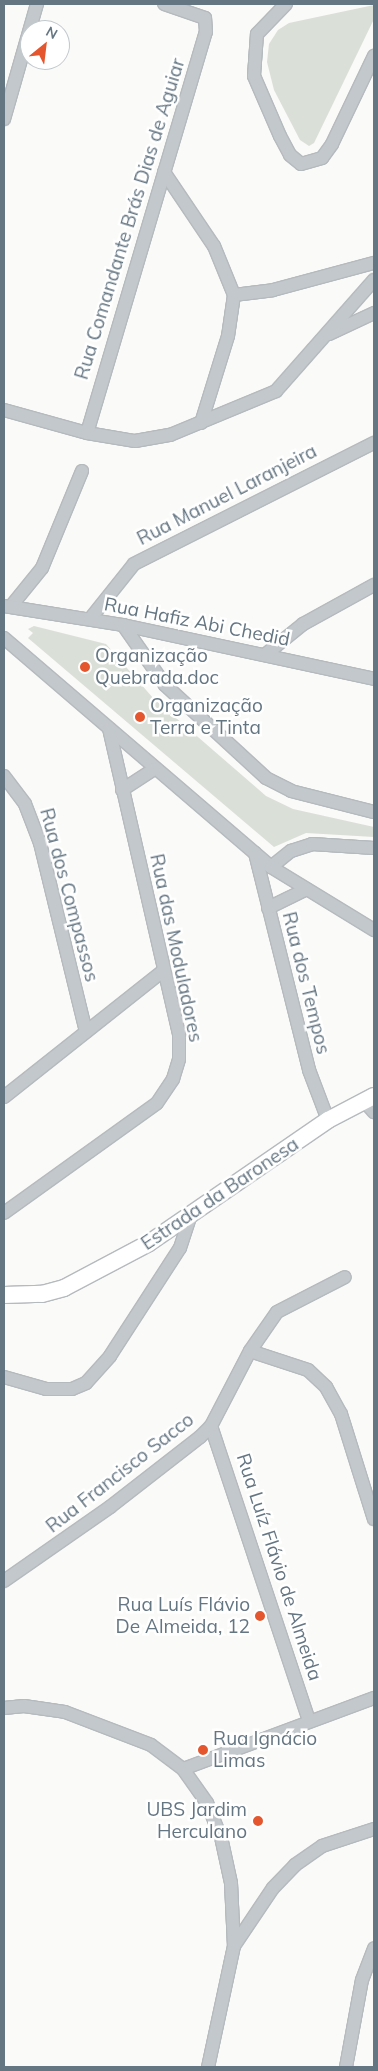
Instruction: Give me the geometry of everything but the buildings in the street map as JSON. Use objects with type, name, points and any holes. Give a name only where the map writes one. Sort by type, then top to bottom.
[{"type":"main road","name":"Estrada da Baronesa","points":[[4,1295],[42,1294],[64,1288],[190,1218],[328,1120],[371,1103]]},
{"type":"street","points":[[4,120],[37,4]]},
{"type":"street","name":"Rua Comandante Brás Dias de Aguiar","points":[[87,433],[208,21],[204,17],[164,4]]},
{"type":"street","points":[[286,4],[257,34],[254,76],[280,136],[290,154],[301,164],[322,158],[332,144],[374,56]]},
{"type":"street","points":[[164,172],[214,246],[234,295],[228,336],[201,423]]},
{"type":"street","points":[[234,295],[273,290],[374,262]]},
{"type":"street","points":[[4,410],[87,433],[149,441],[201,423],[276,391],[374,280]]},
{"type":"street","points":[[324,336],[374,313]]},
{"type":"street","name":"Rua Manuel Laranjeira","points":[[90,619],[134,564],[374,443]]},
{"type":"street","points":[[8,605],[42,568],[82,471]]},
{"type":"street","points":[[266,654],[303,624],[374,585]]},
{"type":"street","name":"Rua Hafiz Abi Chedid","points":[[8,605],[122,625],[266,654],[374,679]]},
{"type":"street","points":[[122,625],[165,685],[266,778],[291,791],[374,812]]},
{"type":"street","points":[[4,638],[154,769],[271,866],[374,930]]},
{"type":"street","name":"Rua das Moduladores","points":[[4,1213],[157,1103],[173,1079],[179,1059],[178,1034],[109,729]]},
{"type":"street","points":[[122,790],[154,769]]},
{"type":"street","name":"Rua dos Compassos","points":[[4,776],[25,804],[40,843],[86,1031]]},
{"type":"street","points":[[271,866],[291,851],[312,844],[374,848]]},
{"type":"street","name":"Rua dos Tempos","points":[[255,853],[309,1070],[328,1120]]},
{"type":"street","points":[[268,908],[307,888]]},
{"type":"street","points":[[4,1097],[163,971]]},
{"type":"street","points":[[4,1377],[46,1389],[72,1389],[86,1383],[110,1356],[180,1248],[190,1218]]},
{"type":"street","name":"Rua Francisco Sacco","points":[[4,1581],[110,1508],[211,1426],[250,1351],[277,1312],[345,1277]]},
{"type":"street","points":[[250,1351],[308,1370],[326,1386],[341,1414],[374,1519]]},
{"type":"street","name":"Rua Luíz Flávio de Almeida","points":[[211,1426],[309,1720]]},
{"type":"street","points":[[183,1769],[309,1720],[374,1698]]},
{"type":"street","points":[[4,1708],[24,1706],[65,1712],[151,1745],[183,1769],[207,1803],[221,1837],[231,1883],[234,1946],[208,2067]]},
{"type":"street","points":[[234,1946],[273,1888],[295,1865],[322,1846],[374,1830]]},
{"type":"street","points":[[346,2067],[360,1989],[374,1948]]},
{"type":"shaded area","points":[[374,5],[374,19],[314,143],[309,146],[300,140],[274,90],[267,62],[269,44],[278,30],[289,23]]},
{"type":"shaded area","points":[[34,626],[106,644],[153,698],[266,796],[293,809],[374,827],[374,837],[306,833],[274,847],[28,638],[33,633],[28,629]]},
{"type":"place","name":"Organização Quebrada.doc","points":[[85,667]]},
{"type":"place","name":"Organização Terra e Tinta","points":[[140,717]]},
{"type":"place","name":"Rua Luís Flávio De Almeida, 12","points":[[260,1616]]},
{"type":"place","name":"Rua Ignácio Limas","points":[[203,1750]]},
{"type":"place","name":"UBS Jardim Herculano","points":[[258,1821]]}]
